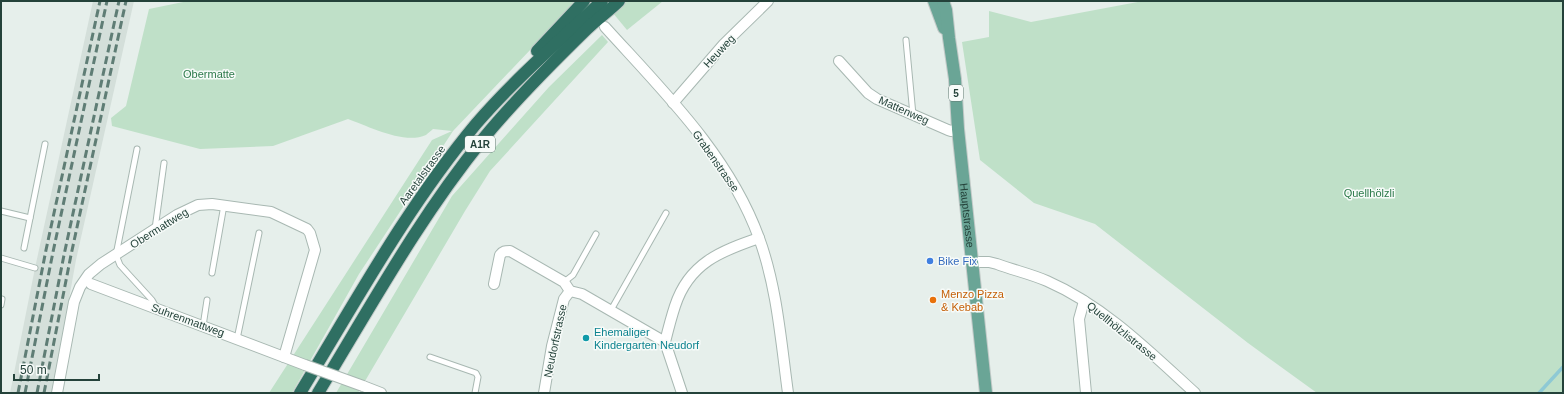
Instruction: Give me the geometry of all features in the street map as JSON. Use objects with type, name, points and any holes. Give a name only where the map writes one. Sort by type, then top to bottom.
[{"type":"highway","points":[[493,104],[534,55],[584,1]]},
{"type":"highway","name":"Aaretalstrasse","points":[[300,393],[374,268],[401,225],[440,170],[493,104],[613,3]]},
{"type":"highway","name":"Aaretalstrasse","points":[[318,393],[396,262],[429,212],[469,157],[496,123],[524,93],[613,3]]},
{"type":"main road","name":"Hauptstrasse","points":[[934,1],[949,38]]},
{"type":"main road","name":"Hauptstrasse","points":[[943,1],[946,10],[955,79],[958,129],[986,393]]},
{"type":"street","name":"Heuweg","points":[[673,103],[724,44],[768,1]]},
{"type":"street","name":"Grabenstrasse","points":[[605,26],[673,103],[710,148],[730,176],[751,218],[759,238],[771,283],[788,393]]},
{"type":"street","name":"Mattenweg","points":[[839,61],[868,93],[877,99],[948,130],[951,131],[958,129]]},
{"type":"street","name":"Obermattweg","points":[[57,393],[71,316],[80,287],[90,274],[116,255],[177,215],[198,204],[224,205],[271,212],[307,229],[310,233],[316,250],[288,359]]},
{"type":"street","points":[[682,393],[665,342],[680,292],[699,267],[709,259],[722,252],[759,238]]},
{"type":"street","points":[[494,284],[500,256],[502,252],[510,251],[564,282],[570,291],[582,294],[665,342]]},
{"type":"street","name":"Quellhölzlistrasse","points":[[973,262],[993,263],[1039,278],[1084,300],[1106,315],[1195,393]]},
{"type":"street","name":"Suhrenmattweg","points":[[91,284],[288,359]]},
{"type":"street","name":"Neudorfstrasse","points":[[544,393],[552,346],[564,299],[570,291]]},
{"type":"street","points":[[1084,300],[1079,319],[1086,393]]},
{"type":"street","points":[[288,359],[376,392]]},
{"type":"lane","points":[[906,40],[913,115]]},
{"type":"lane","points":[[24,248],[45,144]]},
{"type":"lane","points":[[137,149],[116,255],[119,264],[152,300],[157,309]]},
{"type":"lane","points":[[154,230],[164,163]]},
{"type":"lane","points":[[212,272],[224,205]]},
{"type":"lane","points":[[1,211],[30,218]]},
{"type":"lane","points":[[611,310],[666,213]]},
{"type":"lane","points":[[237,339],[259,233]]},
{"type":"lane","points":[[564,282],[573,276],[596,234]]},
{"type":"lane","points":[[1,258],[35,268]]},
{"type":"lane","points":[[1,305],[2,299]]},
{"type":"lane","points":[[203,326],[207,300]]},
{"type":"lane","points":[[430,357],[476,373],[478,377],[475,393]]},
{"type":"shaded area","points":[[93,1],[134,1],[76,260],[52,393],[10,393],[35,268]]},
{"type":"green space","name":"Obermatte","points":[[188,1],[579,1],[568,10],[453,131],[359,274],[292,393],[269,393],[432,140],[452,131],[433,129],[426,135],[407,138],[376,130],[348,119],[273,146],[200,149],[112,126],[111,118],[126,106],[149,9]]},
{"type":"green space","points":[[603,1],[663,1],[627,30]]},
{"type":"green space","name":"Quellhölzli","points":[[1143,1],[1563,1],[1563,393],[1317,393],[1248,343],[1095,224],[1034,203],[980,160],[962,42],[989,37],[989,11],[1031,22]]},
{"type":"green space","points":[[602,35],[608,42],[490,171],[358,393],[336,393],[452,196],[549,87]]},
{"type":"waterway","points":[[1539,393],[1563,367]]},
{"type":"railway","points":[[18,393],[46,250],[100,1]]},
{"type":"railway","points":[[25,393],[53,252],[107,1]]},
{"type":"railway","points":[[37,393],[64,255],[119,1]]},
{"type":"railway","points":[[44,393],[71,255],[126,1]]},
{"type":"place","name":"Bike Fix","points":[[930,261]]},
{"type":"place","name":"Menzo Pizza & Kebab","points":[[933,300]]},
{"type":"place","name":"Ehemaliger Kindergarten Neudorf","points":[[586,338]]}]
